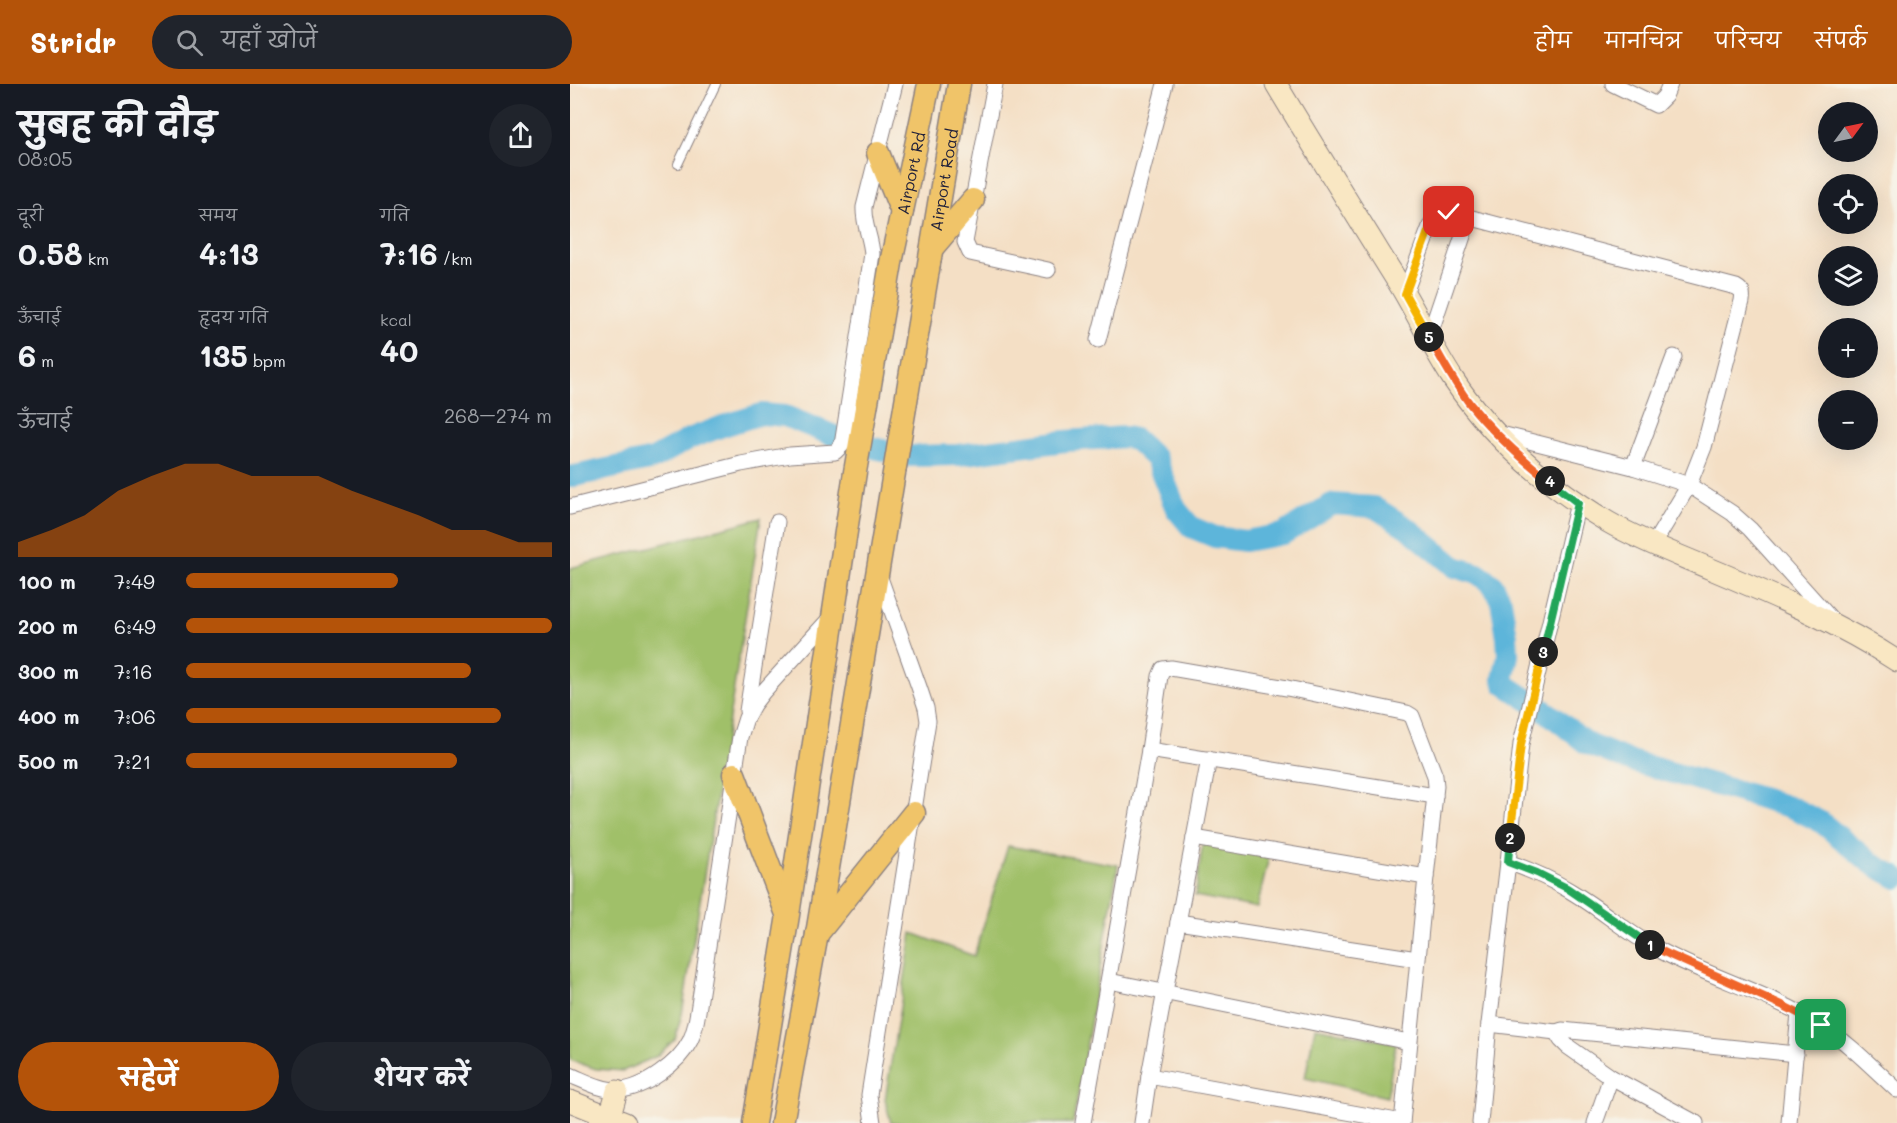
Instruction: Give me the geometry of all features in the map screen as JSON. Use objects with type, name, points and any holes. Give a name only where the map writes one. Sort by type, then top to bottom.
[{"type":"main road","name":"Airport Rd","points":[[754,1123],[855,472],[891,263],[929,84]]},
{"type":"main road","name":"Airport Road","points":[[782,1123],[817,934],[959,84]]},
{"type":"main road","points":[[878,153],[902,212]]},
{"type":"main road","points":[[931,249],[973,200]]},
{"type":"main road","points":[[734,774],[788,915]]},
{"type":"main road","points":[[817,934],[914,813]]},
{"type":"street","points":[[570,507],[741,464],[836,452],[842,445],[870,270],[872,248],[864,214],[895,84]]},
{"type":"street","points":[[994,84],[965,242],[970,253],[1048,270]]},
{"type":"street","points":[[1098,340],[1166,84]]},
{"type":"street","points":[[1276,84],[1405,294],[1457,386],[1494,432],[1530,465],[1578,503],[1611,523],[1653,545],[1805,609],[1897,661]]},
{"type":"street","points":[[1613,84],[1656,105],[1665,96],[1670,84]]},
{"type":"street","points":[[1405,294],[1431,224],[1435,218],[1449,212],[1741,290],[1742,301],[1707,436],[1689,485],[1653,545]]},
{"type":"street","points":[[1429,338],[1469,218]]},
{"type":"street","points":[[1633,467],[1674,357]]},
{"type":"street","points":[[1494,432],[1633,467],[1689,485],[1732,513],[1750,529],[1836,625]]},
{"type":"street","points":[[1480,1123],[1488,1024],[1521,744],[1578,503]]},
{"type":"street","points":[[570,1075],[603,1088],[631,1089],[672,1064],[689,1043],[695,1027],[734,774],[746,718],[777,522]]},
{"type":"street","points":[[873,1123],[869,1095],[928,721],[926,708],[877,570]]},
{"type":"street","points":[[746,718],[763,692],[834,614]]},
{"type":"street","points":[[1083,1123],[1149,750],[1160,675],[1163,669],[1171,668],[1287,688],[1407,713],[1412,716],[1435,776],[1435,796],[1402,1122],[1149,1076]]},
{"type":"street","points":[[1149,750],[1435,796]]},
{"type":"street","points":[[1142,1123],[1164,992],[1209,759]]},
{"type":"street","points":[[1194,838],[1426,877]]},
{"type":"street","points":[[1508,862],[1567,888],[1632,933],[1670,955],[1821,1025],[1897,1090]]},
{"type":"street","points":[[1178,922],[1417,958]]},
{"type":"street","points":[[1108,981],[1409,1042]]},
{"type":"street","points":[[1789,1123],[1799,1014]]},
{"type":"street","points":[[1488,1024],[1796,1054]]},
{"type":"street","points":[[1557,1032],[1567,1046],[1611,1077],[1696,1123]]},
{"type":"street","points":[[1595,1123],[1611,1077]]},
{"type":"street","points":[[570,1101],[614,1121],[617,1090]]},
{"type":"lane","points":[[678,164],[716,84]]},
{"type":"green space","points":[[761,518],[682,1014],[675,1039],[657,1056],[623,1071],[596,1069],[570,1060],[570,568]]},
{"type":"green space","points":[[1203,842],[1269,857],[1257,908],[1195,896]]},
{"type":"green space","points":[[1008,846],[1118,865],[1073,1123],[891,1123],[885,1100],[912,933],[974,956]]},
{"type":"green space","points":[[1315,1027],[1396,1043],[1387,1097],[1305,1078]]},
{"type":"waterway","points":[[570,477],[653,459],[689,439],[761,414],[785,416],[852,443],[909,456],[958,455],[1065,441],[1125,437],[1135,439],[1156,459],[1176,509],[1191,527],[1215,537],[1245,541],[1283,534],[1332,504],[1374,507],[1409,529],[1455,567],[1478,574],[1493,585],[1501,601],[1507,637],[1508,655],[1504,684],[1548,713],[1586,743],[1627,760],[1795,809],[1821,822],[1871,863],[1897,878]]},
{"type":"route","points":[[1449,212],[1435,218],[1431,224],[1405,294],[1469,403],[1494,432],[1530,465],[1578,503],[1521,744],[1508,862],[1567,888],[1652,946],[1821,1025]]}]
